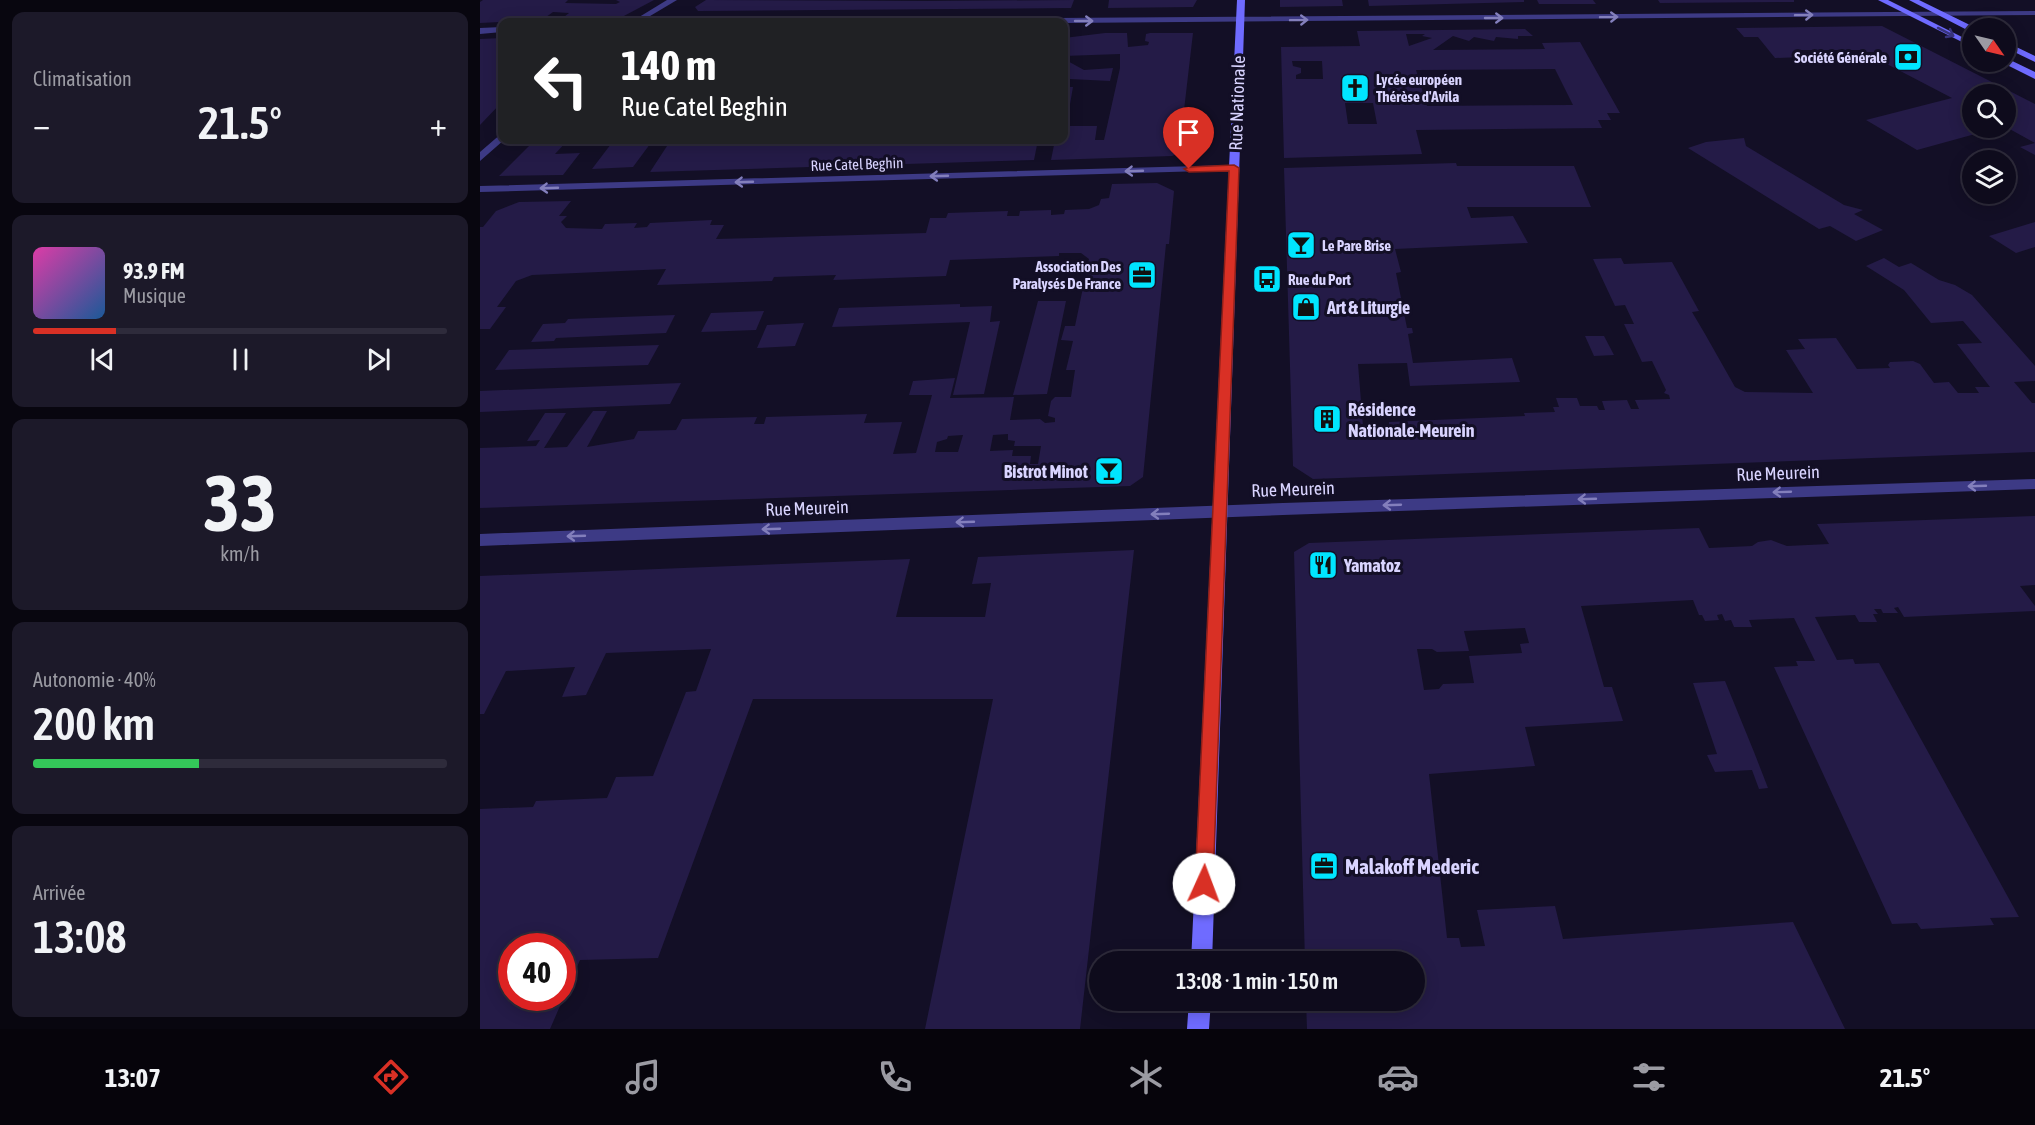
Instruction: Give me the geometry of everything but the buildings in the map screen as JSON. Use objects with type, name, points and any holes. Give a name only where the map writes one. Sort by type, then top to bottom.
[{"type":"street","points":[[642,18],[673,0]]},
{"type":"street","name":"Rue Nationale","points":[[1201,951],[1241,0]]},
{"type":"street","points":[[1882,0],[1962,40]]},
{"type":"street","points":[[1913,0],[1962,24]]},
{"type":"street","points":[[1068,21],[2035,13]]},
{"type":"street","points":[[480,31],[498,30]]},
{"type":"street","points":[[2016,50],[2035,59]]},
{"type":"street","points":[[2016,67],[2035,76]]},
{"type":"street","points":[[480,158],[498,140]]},
{"type":"street","name":"Rue Catel Beghin","points":[[480,189],[1234,168]]},
{"type":"street","name":"Rue Meurein","points":[[480,540],[2035,484]]},
{"type":"street","points":[[1198,1029],[1199,1011]]},
{"type":"place","name":"Société Générale","points":[[1908,57]]},
{"type":"place","name":"Lycée européen Thérèse d'Avila","points":[[1355,88]]},
{"type":"place","name":"Le Pare Brise","points":[[1301,245]]},
{"type":"place","name":"Association Des Paralysés De France","points":[[1142,275]]},
{"type":"place","name":"Rue du Port","points":[[1267,279]]},
{"type":"place","name":"Art & Liturgie","points":[[1306,307]]},
{"type":"place","name":"Résidence Nationale-Meurein","points":[[1327,419]]},
{"type":"place","name":"Bistrot Minot","points":[[1109,471]]},
{"type":"place","name":"Yamatoz","points":[[1323,565]]},
{"type":"place","name":"Malakoff Mederic","points":[[1324,866]]},
{"type":"route","points":[[1189,169],[1234,168],[1204,884]]}]
